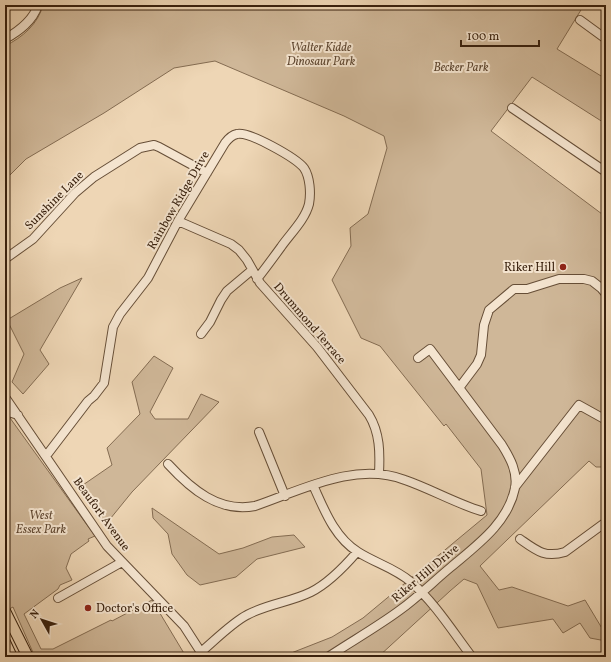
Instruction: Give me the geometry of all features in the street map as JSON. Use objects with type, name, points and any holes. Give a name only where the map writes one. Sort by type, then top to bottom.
[{"type":"main road","points":[[5,611],[28,657]]},
{"type":"main road","points":[[5,642],[12,657]]},
{"type":"street","points":[[5,39],[32,19],[38,5]]},
{"type":"street","points":[[580,20],[606,40]]},
{"type":"street","points":[[512,108],[606,172]]},
{"type":"street","name":"Rainbow Ridge Drive","points":[[46,456],[88,401],[104,383],[112,327],[120,314],[148,278],[178,222],[207,173],[228,140],[236,134],[246,135],[289,155],[304,169],[308,178],[310,190],[309,204],[304,217],[257,280]]},
{"type":"street","name":"Sunshine Lane","points":[[5,259],[33,239],[85,184],[140,148],[149,145],[159,147],[207,173]]},
{"type":"street","name":"Drummond Terrace","points":[[178,222],[231,244],[239,250],[257,280],[318,348],[369,415],[374,424],[380,448],[379,474]]},
{"type":"street","points":[[201,334],[210,322],[227,291],[252,270]]},
{"type":"street","points":[[459,388],[481,355],[484,325],[489,310],[514,289],[527,289],[559,279],[584,279],[592,281],[606,294]]},
{"type":"street","name":"Riker Hill Drive","points":[[328,657],[400,610],[422,592],[490,534],[510,504],[515,486],[515,475],[511,460],[502,445],[430,350],[418,358]]},
{"type":"street","name":"Beaufort Avenue","points":[[5,397],[95,529],[122,562],[184,626],[202,654]]},
{"type":"street","name":"Riker Hill Drive","points":[[515,486],[579,405],[606,420]]},
{"type":"street","points":[[5,411],[18,416]]},
{"type":"street","points":[[259,432],[285,496]]},
{"type":"street","points":[[168,464],[201,493],[215,502],[225,506],[244,508],[255,506],[313,485],[341,477],[379,474],[405,480],[481,511]]},
{"type":"street","points":[[313,485],[332,524],[343,538],[357,552],[396,571],[422,592],[472,657]]},
{"type":"street","points":[[520,539],[542,553],[549,555],[557,554],[565,552],[606,522]]},
{"type":"street","points":[[202,654],[244,616],[271,605],[301,596],[322,586],[357,552]]},
{"type":"street","points":[[58,598],[122,562]]},
{"type":"green space","points":[[43,5],[584,5],[557,49],[606,79],[606,124],[532,77],[491,131],[606,217],[606,467],[596,467],[589,461],[480,566],[499,590],[512,587],[568,606],[585,600],[606,635],[606,641],[590,638],[580,623],[563,633],[553,619],[498,628],[477,584],[464,579],[378,657],[281,657],[332,637],[363,618],[487,515],[481,469],[446,424],[444,426],[380,346],[361,338],[332,280],[351,246],[350,228],[368,214],[387,148],[384,136],[344,116],[215,61],[174,68],[104,113],[26,159],[5,180],[5,46],[24,34],[34,24]]},
{"type":"green space","points":[[82,278],[40,350],[49,364],[23,394],[12,382],[24,354],[7,320],[60,288]]},
{"type":"green space","points":[[154,356],[173,368],[150,412],[155,419],[188,419],[201,394],[219,402],[132,492],[106,524],[80,487],[112,465],[107,448],[140,414],[132,382]]},
{"type":"green space","name":"West Essex Park","points":[[5,411],[95,536],[88,539],[89,541],[71,554],[66,568],[72,580],[60,585],[58,589],[24,614],[41,649],[53,649],[152,600],[185,655],[187,654],[188,657],[35,657],[13,607],[5,611]]},
{"type":"green space","points":[[152,508],[219,554],[243,548],[272,537],[294,535],[305,547],[257,559],[236,577],[200,585],[187,575],[172,554],[168,534],[153,518]]},
{"type":"place","name":"Riker Hill","points":[[563,267]]},
{"type":"place","name":"Doctor's Office","points":[[88,608]]},
{"type":"park label","name":"Walter Kidde Dinosaur Park","points":[[321,54]]},
{"type":"park label","name":"Becker Park","points":[[461,67]]}]
